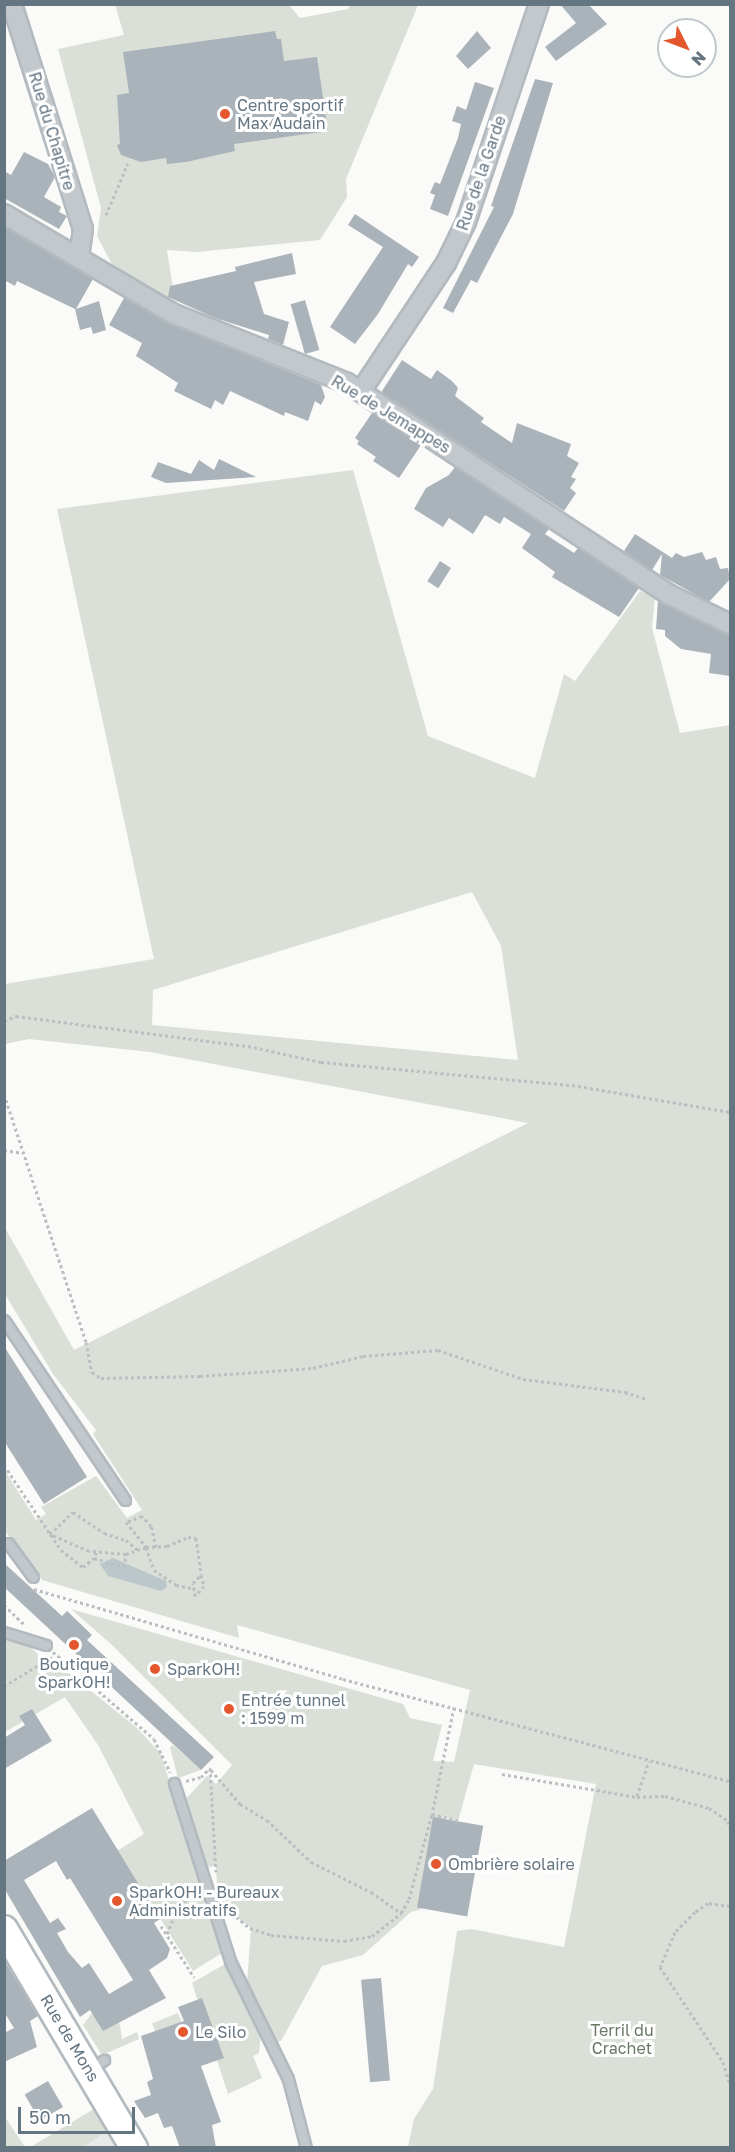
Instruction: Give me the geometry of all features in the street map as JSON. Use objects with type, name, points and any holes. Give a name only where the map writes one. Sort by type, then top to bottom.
[{"type":"main road","name":"Rue de Mons","points":[[4,1929],[98,2072],[105,2103],[134,2148]]},
{"type":"main road","points":[[98,2072],[143,2148]]},
{"type":"street","name":"Rue du Chapitre","points":[[12,4],[82,229],[80,250],[75,256]]},
{"type":"street","name":"Rue de la Garde","points":[[360,391],[446,263],[466,222],[539,4]]},
{"type":"street","name":"Rue de Jemappes","points":[[4,214],[174,314],[360,391],[670,595],[730,624]]},
{"type":"lane","points":[[4,1320],[125,1500]]},
{"type":"lane","points":[[8,1543],[33,1577]]},
{"type":"lane","points":[[4,1632],[46,1645]]},
{"type":"lane","points":[[174,1783],[230,1962],[288,2079],[306,2148]]},
{"type":"path","points":[[106,215],[128,163]]},
{"type":"path","points":[[4,1022],[16,1016],[28,1017],[248,1046],[321,1062],[578,1086],[730,1112]]},
{"type":"path","points":[[4,1094],[86,1342],[92,1372],[101,1378],[200,1376],[314,1368],[363,1356],[438,1350],[523,1379],[625,1392],[647,1399]]},
{"type":"path","points":[[4,1150],[24,1153]]},
{"type":"path","points":[[4,1465],[50,1534],[80,1566],[88,1566],[96,1552]]},
{"type":"path","points":[[50,1534],[74,1512],[104,1533],[126,1540],[138,1550]]},
{"type":"path","points":[[156,1546],[151,1526],[142,1516],[126,1522],[146,1547],[154,1570],[176,1585],[192,1588]]},
{"type":"path","points":[[50,1534],[96,1552],[126,1554],[146,1547],[196,1538],[201,1575],[204,1580],[201,1594],[195,1596],[192,1588],[195,1578],[201,1575]]},
{"type":"path","points":[[94,1558],[124,1567],[126,1554]]},
{"type":"path","points":[[30,1588],[343,1679],[454,1706],[649,1761],[730,1781]]},
{"type":"path","points":[[4,1605],[56,1654],[154,1739],[162,1749],[174,1783],[201,1777],[210,1768]]},
{"type":"path","points":[[4,1686],[56,1654]]},
{"type":"path","points":[[224,1906],[250,1928],[271,1935],[344,1941],[372,1936],[401,1913],[419,1872],[454,1706]]},
{"type":"path","points":[[637,1797],[649,1761]]},
{"type":"path","points":[[210,1768],[216,1876]]},
{"type":"path","points":[[210,1768],[240,1804],[267,1820],[311,1862],[371,1892],[401,1913]]},
{"type":"path","points":[[502,1774],[637,1797],[665,1796],[709,1808],[729,1822],[730,1829]]},
{"type":"path","points":[[432,1814],[458,1821]]},
{"type":"path","points":[[167,1934],[182,1900],[207,1888]]},
{"type":"path","points":[[730,1906],[708,1903],[695,1912],[675,1932],[660,1967],[723,2062],[730,2085]]},
{"type":"path","points":[[161,1926],[194,1977]]},
{"type":"shaded area","points":[[113,1558],[166,1581],[167,1587],[161,1591],[108,1576],[100,1564]]},
{"type":"shaded area","points":[[99,2106],[124,2148],[29,2148]]},
{"type":"green space","name":"Centre sportif Max Audain","points":[[115,5],[289,5],[300,18],[348,9],[350,5],[418,5],[346,179],[347,197],[320,240],[196,252],[167,250],[173,288],[169,300],[113,266],[97,236],[101,208],[58,49],[124,35]]},
{"type":"green space","name":"Terril du Crachet","points":[[353,470],[428,736],[535,778],[564,674],[575,681],[640,591],[655,597],[652,628],[680,733],[730,725],[730,2147],[408,2147],[414,2119],[433,2089],[457,1931],[471,1929],[564,1947],[596,1784],[474,1764],[458,1821],[443,1817],[422,1909],[411,1912],[363,1955],[322,1966],[281,2041],[276,2042],[247,1983],[251,1928],[224,1906],[217,1886],[216,1865],[202,1870],[182,1803],[207,1776],[216,1784],[232,1765],[112,1645],[71,1609],[403,1704],[410,1718],[442,1725],[433,1761],[454,1762],[470,1690],[237,1625],[239,1638],[42,1580],[5,1531],[5,1471],[36,1520],[46,1514],[41,1507],[96,1476],[127,1518],[142,1510],[93,1434],[96,1430],[53,1374],[5,1294],[4,1226],[74,1350],[528,1123],[150,1052],[29,1039],[5,1044],[5,984],[154,959],[57,509]],"holes":[[[472,892],[501,946],[518,1060],[152,1025],[153,990]]]},
{"type":"green space","points":[[5,1640],[30,1647],[51,1666],[55,1662],[137,1728],[161,1754],[222,1953],[193,1971],[123,1859],[83,1884],[77,1876],[144,1834],[98,1745],[65,1697],[5,1732]]},
{"type":"green space","points":[[173,1745],[201,1770],[178,1778],[170,1747]]},
{"type":"green space","points":[[225,1964],[261,2034],[259,2053],[253,2056],[262,2078],[228,2094],[192,1983]]},
{"type":"green space","points":[[104,1997],[120,2025],[122,2039],[137,2032],[139,2039],[102,2055],[83,2025]]},
{"type":"green space","points":[[178,2013],[184,2028],[158,2038],[152,2023]]},
{"type":"green space","points":[[99,2106],[112,2127],[84,2147],[29,2148]]},
{"type":"green space","points":[[5,2117],[25,2147],[5,2147]]},
{"type":"building","points":[[560,4],[588,4],[607,24],[556,61],[545,47],[576,23]]},
{"type":"building","points":[[275,31],[277,39],[281,39],[284,61],[317,57],[328,131],[234,144],[235,151],[186,162],[167,164],[166,158],[141,162],[121,155],[117,145],[120,144],[117,95],[129,93],[123,52]]},
{"type":"building","points":[[477,31],[491,48],[468,69],[456,56]]},
{"type":"building","points":[[535,79],[553,83],[513,214],[477,283],[471,280],[453,313],[443,308],[494,207],[491,206]]},
{"type":"building","points":[[475,82],[494,88],[448,216],[430,209],[435,195],[430,193],[435,182],[440,184],[458,138],[461,124],[452,121],[457,106],[466,110]]},
{"type":"building","points":[[24,152],[48,164],[55,177],[44,197],[61,207],[59,212],[67,216],[59,229],[4,198],[4,171],[11,175]]},
{"type":"building","points":[[355,214],[419,257],[412,267],[408,264],[378,314],[355,344],[330,327],[383,247],[348,225]]},
{"type":"building","points":[[4,227],[93,279],[76,309],[99,301],[106,330],[93,334],[91,327],[80,330],[75,309],[17,281],[15,286],[4,280]]},
{"type":"building","points":[[292,253],[296,274],[254,282],[264,314],[289,322],[283,345],[268,339],[269,335],[215,318],[168,297],[170,286],[236,271],[235,267]]},
{"type":"building","points":[[124,298],[170,324],[321,385],[325,397],[321,405],[315,401],[308,421],[285,412],[284,416],[230,391],[223,405],[215,400],[211,409],[174,391],[178,383],[136,356],[142,343],[109,325]]},
{"type":"building","points":[[305,300],[319,350],[305,354],[291,304]]},
{"type":"building","points":[[402,360],[431,379],[437,370],[452,381],[458,388],[455,396],[484,418],[481,422],[512,443],[517,423],[571,444],[567,456],[579,463],[571,477],[576,479],[570,488],[576,493],[564,511],[384,394],[382,391]]},
{"type":"building","points":[[372,413],[421,445],[399,478],[373,461],[376,457],[357,444],[359,441],[355,438]]},
{"type":"building","points":[[219,459],[256,477],[166,483],[151,477],[158,462],[191,474],[199,460],[214,470]]},
{"type":"building","points":[[455,467],[549,529],[545,534],[574,553],[578,548],[639,588],[619,617],[552,577],[555,572],[522,548],[531,534],[504,517],[500,524],[485,515],[473,534],[449,518],[443,527],[414,509],[426,488],[449,475]]},
{"type":"building","points":[[635,534],[672,558],[676,553],[684,557],[702,552],[706,560],[716,557],[720,569],[728,568],[730,579],[709,602],[660,575],[662,554],[652,570],[624,551]]},
{"type":"building","points":[[440,561],[451,568],[438,588],[427,581]]},
{"type":"building","points":[[658,600],[730,635],[730,676],[709,673],[711,654],[681,649],[665,636],[665,630],[656,629]]},
{"type":"building","points":[[4,1346],[87,1477],[44,1504],[4,1441]]},
{"type":"building","points":[[4,1563],[62,1616],[67,1611],[92,1635],[87,1640],[214,1757],[201,1770],[4,1587]]},
{"type":"building","points":[[32,1709],[52,1741],[4,1769],[4,1738],[25,1725],[19,1716]]},
{"type":"building","points":[[92,1808],[160,1919],[154,1923],[170,1949],[167,1958],[149,1970],[166,1998],[103,2031],[90,2010],[80,2017],[4,1888],[4,1861]],"holes":[[[56,1861],[67,1880],[70,1878],[133,1980],[109,1994],[89,1963],[82,1968],[68,1952],[57,1933],[66,1929],[58,1918],[50,1923],[24,1880]]]},
{"type":"building","points":[[433,1817],[483,1826],[467,1916],[417,1908]]},
{"type":"building","points":[[4,1960],[38,2016],[30,2021],[37,2047],[4,2062],[4,2033],[14,2028],[4,2012]]},
{"type":"building","points":[[381,1978],[390,2081],[370,2082],[361,1980]]},
{"type":"building","points":[[202,1998],[224,2058],[201,2066],[221,2122],[212,2125],[216,2148],[180,2148],[172,2126],[164,2128],[158,2113],[145,2118],[134,2101],[151,2095],[147,2082],[153,2079],[141,2036],[184,2021],[178,2007]]},
{"type":"building","points":[[48,2081],[63,2107],[40,2120],[25,2094]]},
{"type":"place","name":"Centre sportif Max Audain","points":[[225,114]]},
{"type":"place","name":"Boutique SparkOH!","points":[[74,1645]]},
{"type":"place","name":"SparkOH!","points":[[155,1669]]},
{"type":"place","name":"Entrée tunnel : 1599 m","points":[[229,1709]]},
{"type":"place","name":"Ombrière solaire","points":[[436,1864]]},
{"type":"place","name":"SparkOH! - Bureaux Administratifs","points":[[117,1901]]},
{"type":"place","name":"Le Silo","points":[[183,2032]]}]
